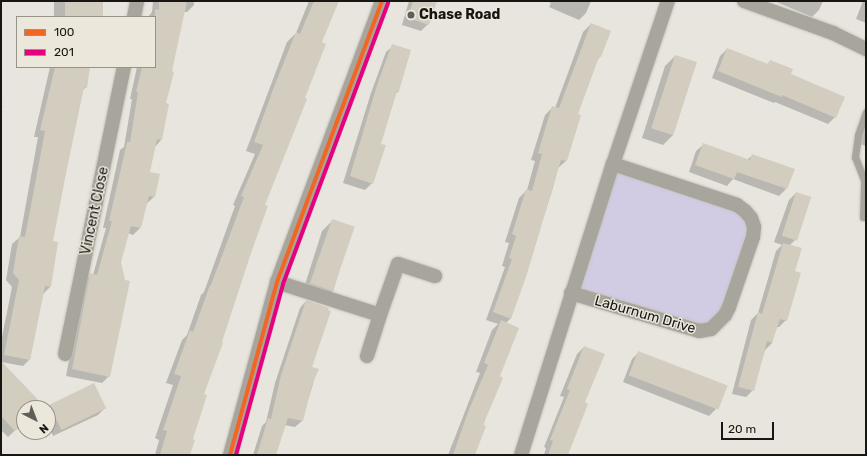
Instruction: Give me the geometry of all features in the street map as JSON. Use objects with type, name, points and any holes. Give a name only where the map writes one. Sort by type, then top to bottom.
[{"type":"street","points":[[134,16],[138,1]]},
{"type":"street","points":[[230,455],[277,282],[382,1]]},
{"type":"street","points":[[521,455],[613,164],[668,1]]},
{"type":"street","points":[[744,1],[833,33],[866,49]]},
{"type":"street","name":"Vincent Close","points":[[65,354],[124,68]]},
{"type":"street","name":"Laburnum Drive","points":[[572,293],[699,331],[711,329],[725,315],[729,307],[753,237],[754,227],[751,218],[737,205],[613,164]]},
{"type":"street","points":[[367,356],[398,264],[435,276]]},
{"type":"street","points":[[277,282],[380,315]]},
{"type":"lane","points":[[863,217],[864,180],[855,156],[858,135],[866,112]]},
{"type":"path","points":[[1,103],[1,113]]},
{"type":"shaded area","points":[[613,164],[751,218],[729,307],[711,329],[571,293]]},
{"type":"building","points":[[65,1],[103,1],[103,16],[65,16]]},
{"type":"building","points":[[159,1],[187,1],[172,71],[174,72],[166,103],[169,104],[162,140],[157,139],[150,172],[160,174],[155,197],[149,196],[141,228],[131,226],[121,262],[125,280],[130,281],[110,377],[72,369],[90,273],[97,275],[112,221],[109,221],[127,142],[130,142],[138,92],[136,92],[142,68],[156,68],[155,9],[159,10]]},
{"type":"building","points":[[314,1],[339,1],[322,42],[326,44],[305,98],[307,99],[265,205],[268,206],[252,250],[222,342],[223,343],[204,394],[207,395],[193,439],[195,440],[190,455],[160,455],[167,431],[163,430],[181,376],[174,374],[190,330],[193,332],[244,197],[241,196],[263,145],[254,142],[274,87],[296,32],[300,34]]},
{"type":"building","points":[[413,1],[437,1],[429,25],[408,18]]},
{"type":"building","points":[[591,23],[611,31],[601,57],[599,57],[578,114],[581,115],[567,161],[561,160],[527,274],[511,319],[493,312],[512,259],[509,258],[516,236],[512,234],[526,189],[532,191],[542,154],[538,153],[552,106],[559,108]]},
{"type":"building","points":[[392,44],[411,50],[381,144],[386,145],[373,184],[350,176],[377,85]]},
{"type":"building","points":[[727,48],[768,64],[770,60],[793,69],[791,74],[845,97],[836,118],[782,95],[782,97],[718,71]]},
{"type":"building","points":[[675,55],[697,62],[673,135],[651,128]]},
{"type":"building","points":[[55,68],[90,68],[87,88],[84,87],[53,241],[58,242],[51,287],[45,286],[30,360],[4,355],[19,280],[13,273],[19,236],[25,237],[45,131],[40,130]]},
{"type":"building","points":[[703,143],[750,160],[752,154],[795,169],[787,189],[737,172],[734,179],[695,165]]},
{"type":"building","points":[[796,192],[811,197],[797,241],[782,236]]},
{"type":"building","points":[[332,219],[355,227],[333,291],[310,283]]},
{"type":"building","points":[[783,243],[802,248],[795,271],[801,273],[787,321],[780,319],[772,343],[767,341],[754,391],[738,387],[758,312],[762,314]]},
{"type":"building","points":[[306,300],[329,308],[328,310],[331,311],[312,367],[319,369],[312,385],[303,421],[288,418],[276,455],[257,455],[268,418],[271,419],[281,375]]},
{"type":"building","points":[[501,320],[519,328],[500,376],[503,378],[483,425],[486,426],[475,455],[453,455],[468,412],[488,365],[484,363]]},
{"type":"building","points":[[584,346],[605,354],[585,402],[588,404],[568,455],[548,455],[553,441],[550,440],[570,390],[567,389]]},
{"type":"building","points":[[638,351],[728,385],[718,410],[629,375]]},
{"type":"building","points":[[1,361],[38,400],[16,400],[15,431],[1,416]]},
{"type":"building","points":[[94,383],[106,408],[61,430],[56,419],[56,402]]},
{"type":"transit line","name":"100","points":[[230,455],[277,282],[382,1]]},
{"type":"transit line","name":"201","points":[[236,455],[283,284],[388,3]]},
{"type":"place","name":"Chase Road","points":[[411,15]]}]
